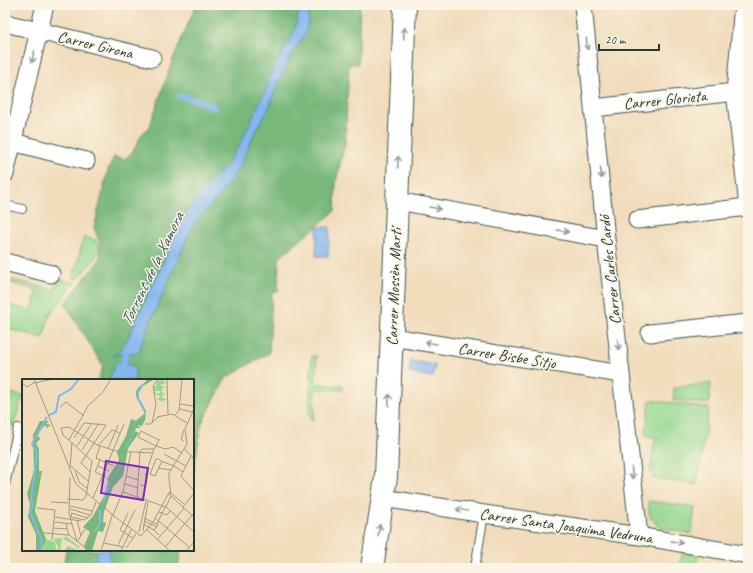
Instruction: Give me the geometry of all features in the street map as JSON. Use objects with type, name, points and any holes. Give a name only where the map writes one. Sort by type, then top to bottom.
[{"type":"street","points":[[5,174],[9,140],[45,5]]},
{"type":"street","name":"Carrer Mossèn Martí","points":[[372,568],[384,498],[386,477],[405,5]]},
{"type":"street","name":"Carrer Carles Cardó","points":[[583,5],[606,239],[639,536]]},
{"type":"street","points":[[637,220],[748,207],[741,91],[743,5]]},
{"type":"street","name":"Carrer Girona","points":[[5,23],[152,58]]},
{"type":"street","name":"Carrer Glorieta","points":[[594,108],[741,91]]},
{"type":"street","points":[[9,140],[86,161]]},
{"type":"street","points":[[397,201],[606,239]]},
{"type":"street","points":[[5,262],[52,274]]},
{"type":"street","points":[[650,333],[748,323]]},
{"type":"street","name":"Carrer Bisbe Sitjo","points":[[392,337],[621,374]]},
{"type":"street","name":"Carrer Santa Joaquima Vedruna","points":[[384,498],[639,536],[748,555]]},
{"type":"lane","points":[[5,205],[22,209]]},
{"type":"lane","points":[[5,484],[18,428]]},
{"type":"lane","points":[[475,568],[484,514]]},
{"type":"green space","points":[[196,5],[360,5],[358,64],[349,64],[345,144],[336,182],[335,211],[279,258],[278,292],[272,292],[269,353],[226,378],[201,425],[194,469],[194,379],[98,379],[103,366],[65,304],[100,259],[100,243],[94,228],[108,170],[114,157],[125,159],[134,150],[142,134],[150,126],[171,64]]},
{"type":"green space","points":[[84,237],[96,240],[100,248],[94,260],[78,279],[73,278]]},
{"type":"green space","points":[[58,279],[75,283],[50,314],[43,338],[5,328],[5,304],[32,311],[37,290],[11,283],[12,280],[55,290]]},
{"type":"green space","points":[[312,356],[317,356],[315,384],[343,385],[343,390],[315,389],[314,419],[311,419],[311,415],[309,414]]},
{"type":"green space","points":[[711,383],[709,404],[673,400],[674,388]]},
{"type":"green space","points":[[5,392],[22,396],[13,426],[5,423]]},
{"type":"green space","points":[[650,400],[709,408],[697,485],[652,478],[653,473],[650,472],[655,440],[658,438],[645,436]]},
{"type":"green space","points":[[648,501],[695,507],[691,534],[659,527],[650,517]]},
{"type":"green space","points":[[66,551],[181,551],[178,568],[63,568]]},
{"type":"green space","points":[[683,552],[698,556],[696,568],[679,568]]},
{"type":"water","points":[[299,5],[309,5],[309,21],[305,34],[280,78],[268,110],[256,130],[237,172],[212,205],[194,223],[148,327],[140,348],[140,352],[113,356],[119,353],[129,336],[186,213],[211,181],[225,168],[239,146],[265,91],[274,66],[292,38],[299,13]]},
{"type":"water","points":[[317,227],[330,227],[328,256],[316,256]]},
{"type":"water","points":[[411,361],[435,365],[433,377],[409,373]]},
{"type":"water","points":[[124,363],[133,366],[135,370],[135,379],[109,379],[115,364]]},
{"type":"water","points":[[97,551],[110,551],[110,568],[96,568]]},
{"type":"waterway","points":[[180,96],[203,102],[214,108]]},
{"type":"waterway","name":"Torrent de la Xamora","points":[[121,379],[125,355],[128,349]]}]
